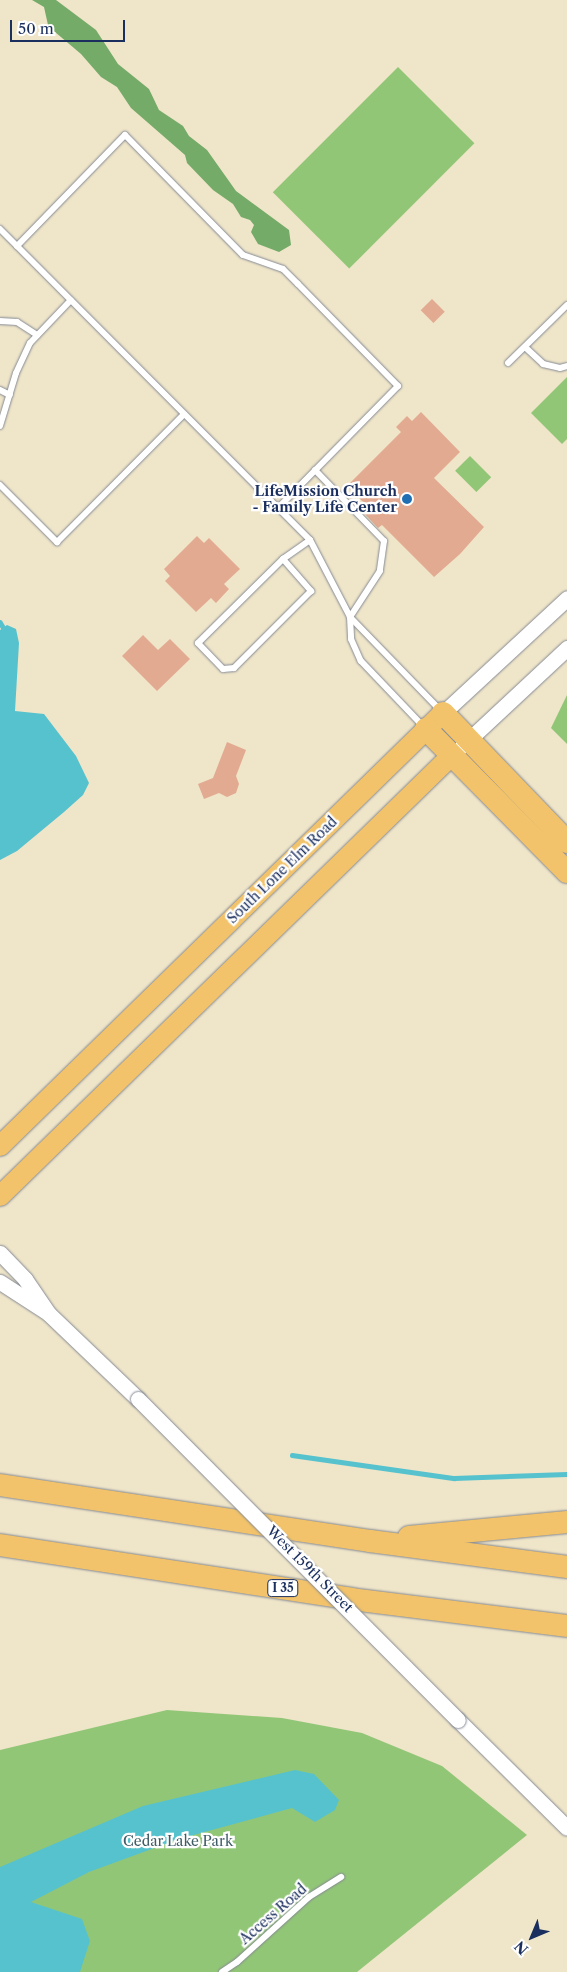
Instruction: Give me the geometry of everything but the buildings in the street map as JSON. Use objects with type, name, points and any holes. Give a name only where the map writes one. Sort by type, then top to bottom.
[{"type":"highway","points":[[443,714],[567,842]]},
{"type":"highway","points":[[426,729],[450,756],[567,872]]},
{"type":"highway","points":[[0,1485],[370,1541],[567,1567]]},
{"type":"highway","points":[[370,1541],[567,1522]]},
{"type":"highway","name":"I 35","points":[[0,1545],[351,1598],[567,1626]]},
{"type":"main road","name":"South Lone Elm Road","points":[[0,1146],[443,714]]},
{"type":"main road","points":[[0,1196],[450,756]]},
{"type":"street","name":"South Lone Elm Road","points":[[443,714],[567,598]]},
{"type":"street","points":[[450,756],[567,648]]},
{"type":"street","name":"West 159th Street","points":[[0,1253],[25,1280],[49,1314]]},
{"type":"street","name":"West 159th Street","points":[[0,1282],[49,1314],[138,1399],[567,1828]]},
{"type":"lane","points":[[17,246],[125,135],[243,255],[283,269],[398,386],[278,508]]},
{"type":"lane","points":[[0,229],[310,540],[350,617],[443,714]]},
{"type":"lane","points":[[0,426],[21,358],[37,335],[71,300]]},
{"type":"lane","points":[[508,363],[567,305]]},
{"type":"lane","points":[[0,321],[17,322],[37,335]]},
{"type":"lane","points":[[525,347],[543,364],[560,368],[567,366]]},
{"type":"lane","points":[[0,390],[10,395]]},
{"type":"lane","points":[[0,485],[57,542],[184,414]]},
{"type":"lane","points":[[315,470],[384,541],[380,571],[350,617],[351,639],[361,661],[426,729]]},
{"type":"lane","points":[[283,560],[311,591],[234,668],[223,669],[198,643],[283,560],[310,540]]},
{"type":"lane","name":"Access Road","points":[[222,1972],[237,1962],[309,1897],[341,1876]]},
{"type":"green space","points":[[32,0],[56,0],[96,30],[118,64],[149,89],[159,110],[183,126],[189,136],[207,150],[236,191],[289,230],[291,245],[279,252],[258,244],[251,232],[254,225],[250,220],[241,217],[233,204],[213,190],[187,163],[185,155],[131,108],[117,87],[101,77],[81,54],[48,25],[44,7]]},
{"type":"green space","points":[[398,67],[474,143],[349,269],[273,192]]},
{"type":"green space","points":[[567,377],[567,439],[562,444],[531,413]]},
{"type":"green space","points":[[470,456],[491,477],[476,492],[455,471]]},
{"type":"green space","points":[[567,695],[567,744],[551,728]]},
{"type":"green space","name":"Cedar Lake Park","points":[[167,1710],[282,1718],[362,1733],[442,1766],[527,1835],[357,1972],[0,1972],[0,1750]]},
{"type":"water","points":[[7,625],[16,629],[19,643],[15,711],[44,714],[76,756],[89,783],[83,795],[64,812],[17,851],[0,860],[0,630]]},
{"type":"water","points":[[295,1770],[314,1774],[339,1800],[335,1810],[315,1822],[292,1808],[179,1839],[89,1872],[31,1902],[82,1919],[90,1941],[80,1972],[0,1972],[0,1867],[143,1806]]},
{"type":"waterway","points":[[0,622],[3,627]]},
{"type":"waterway","points":[[292,1455],[454,1478],[567,1474]]},
{"type":"place","name":"LifeMission Church - Family Life Center","points":[[407,499]]}]
